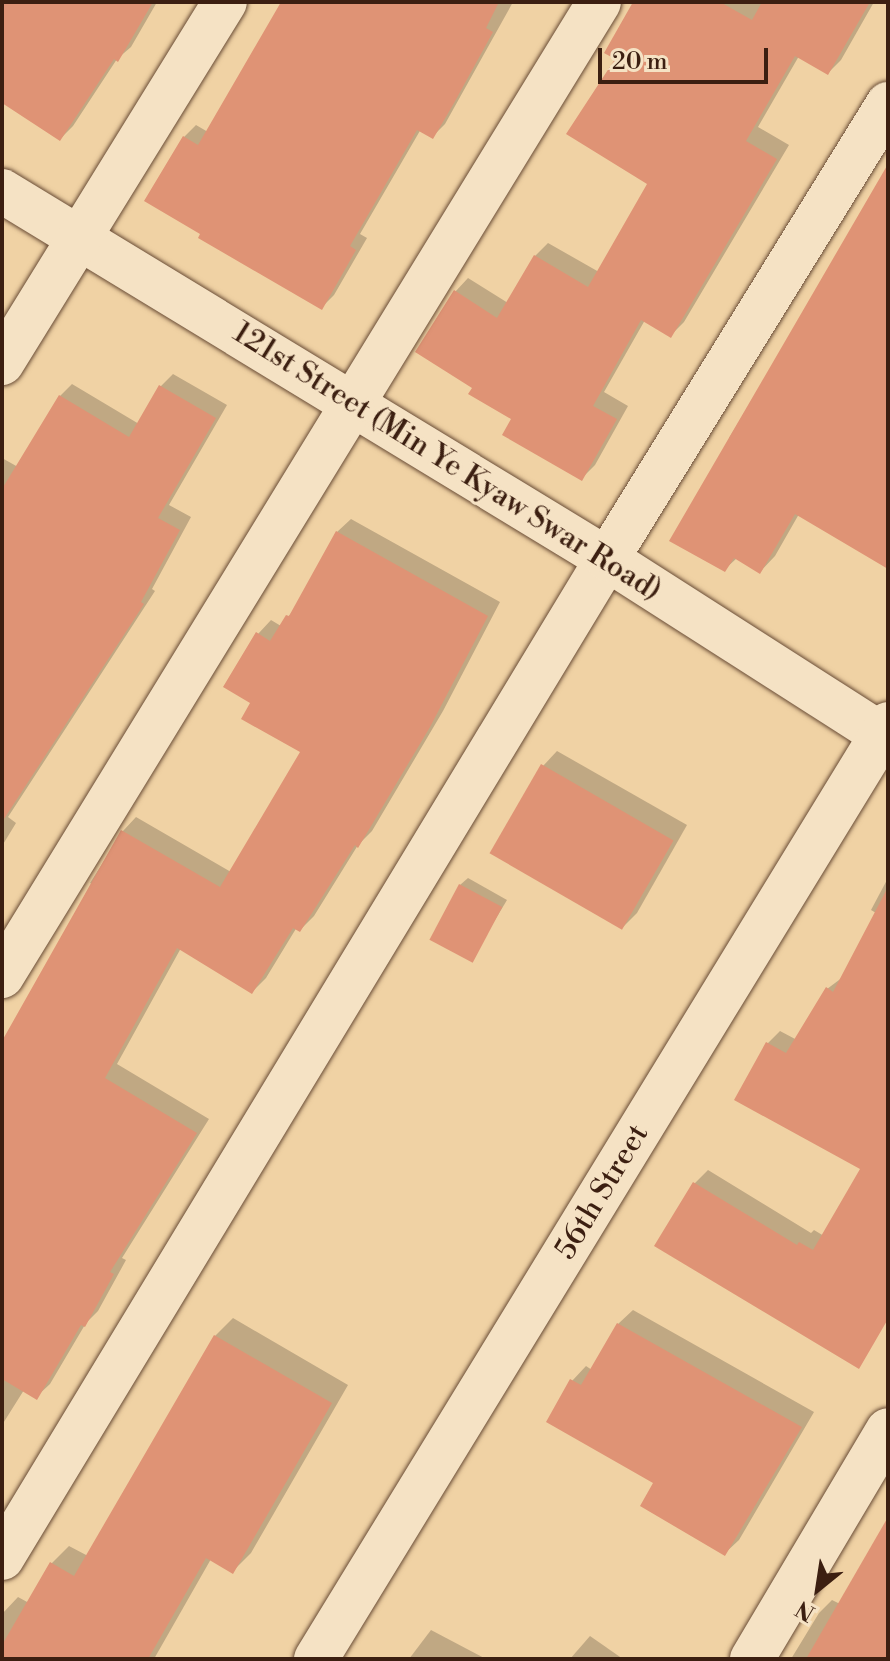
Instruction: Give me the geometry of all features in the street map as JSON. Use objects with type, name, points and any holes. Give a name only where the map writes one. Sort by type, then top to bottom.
[{"type":"street","points":[[2,363],[225,2]]},
{"type":"street","points":[[2,976],[599,2]]},
{"type":"street","points":[[2,1558],[607,559],[888,104]]},
{"type":"street","name":"121st Street (Min Ye Kyaw Swar Road)","points":[[2,191],[607,559],[886,733]]},
{"type":"street","name":"56th Street","points":[[316,1659],[886,733]]},
{"type":"street","points":[[752,1659],[888,1430]]},
{"type":"building","points":[[2,2],[153,2],[118,62],[114,59],[60,141],[2,103]]},
{"type":"building","points":[[281,2],[499,2],[486,28],[493,32],[454,103],[433,139],[417,130],[350,246],[356,250],[322,310],[198,238],[200,234],[144,201],[183,136],[198,145]]},
{"type":"building","points":[[633,2],[720,2],[752,20],[762,2],[870,2],[828,75],[795,56],[746,141],[777,159],[671,338],[641,320],[593,406],[617,419],[582,481],[502,435],[511,419],[468,394],[472,388],[415,352],[454,290],[497,318],[534,255],[588,287],[647,184],[566,134],[615,59],[604,53]]},
{"type":"building","points":[[888,164],[888,569],[795,514],[760,574],[734,558],[725,572],[669,541]]},
{"type":"building","points":[[159,385],[216,418],[158,518],[180,530],[141,602],[144,604],[2,822],[2,489],[59,395],[129,437]]},
{"type":"building","points":[[336,531],[488,616],[430,727],[358,848],[355,845],[300,932],[293,928],[252,994],[177,948],[105,1078],[197,1133],[110,1272],[114,1274],[85,1327],[81,1325],[37,1400],[2,1379],[2,1041],[121,830],[220,887],[300,752],[241,719],[250,703],[223,687],[256,632],[270,641],[286,615],[289,616]]},
{"type":"building","points":[[541,764],[674,840],[622,930],[490,853]]},
{"type":"building","points":[[459,884],[502,907],[473,963],[429,940]]},
{"type":"building","points":[[888,887],[888,1319],[859,1369],[654,1246],[693,1182],[797,1245],[799,1242],[813,1250],[860,1169],[734,1100],[766,1042],[786,1053],[826,987],[833,992]]},
{"type":"building","points":[[617,1323],[802,1427],[725,1556],[640,1506],[653,1483],[546,1422],[570,1379],[581,1385]]},
{"type":"building","points":[[214,1335],[332,1403],[233,1574],[206,1558],[148,1659],[2,1659],[2,1645],[50,1562],[74,1576]]},
{"type":"building","points":[[888,1517],[888,1659],[806,1659]]}]
